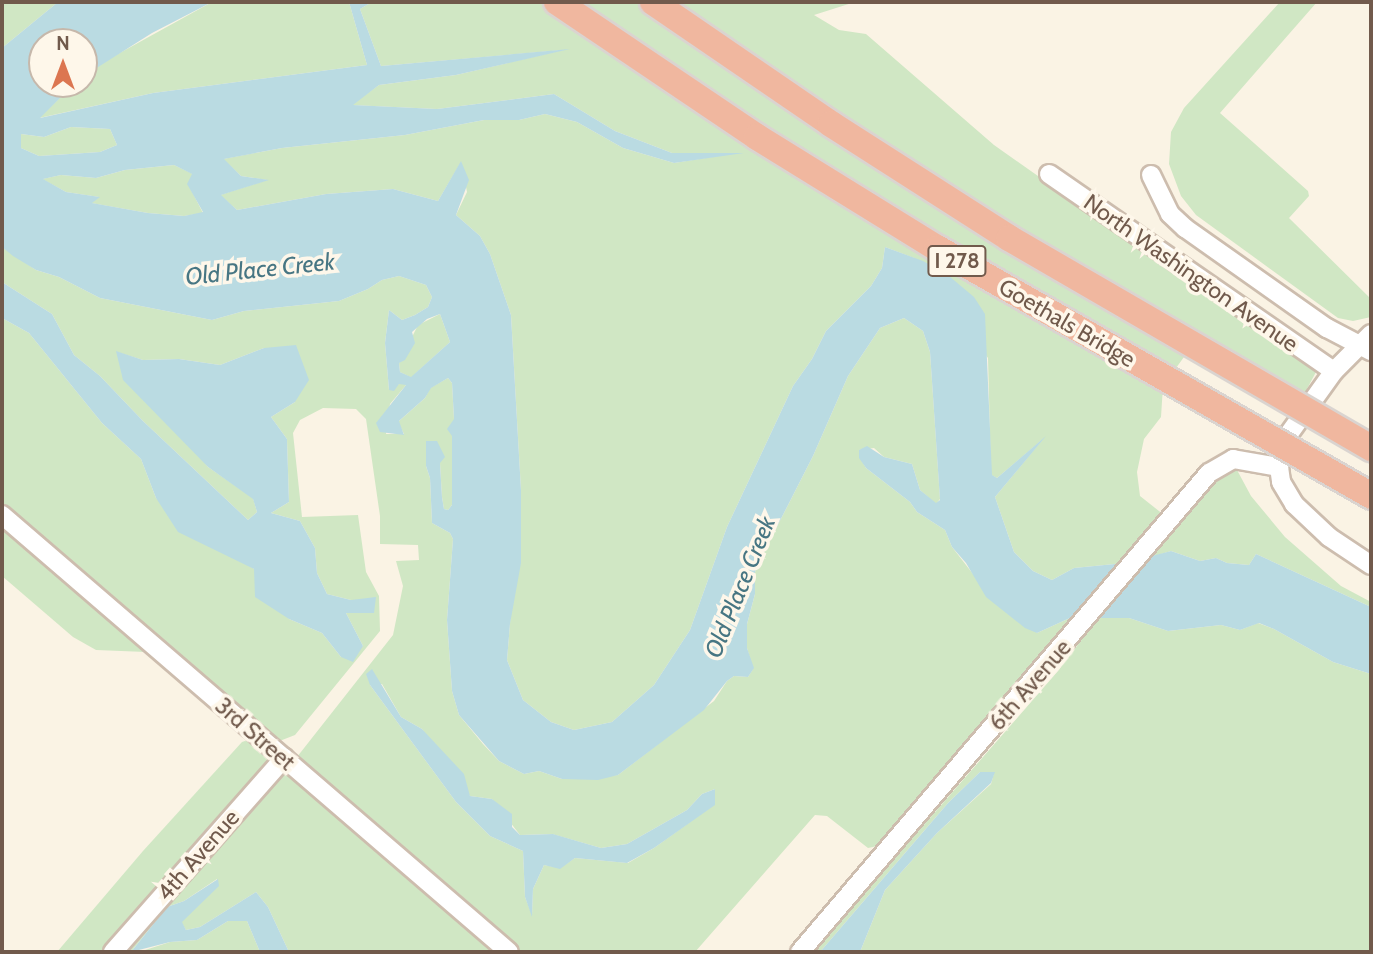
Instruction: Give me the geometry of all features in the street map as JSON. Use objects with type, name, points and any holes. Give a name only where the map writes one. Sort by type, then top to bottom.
[{"type":"highway","name":"Goethals Bridge","points":[[557,2],[757,137],[937,248],[1371,496]]},
{"type":"highway","name":"Goethals Bridge","points":[[653,2],[831,124],[1009,238],[1371,449]]},
{"type":"street","name":"North Washington Avenue","points":[[1049,174],[1334,370]]},
{"type":"street","points":[[1151,175],[1170,214],[1185,228],[1327,328],[1367,343]]},
{"type":"street","points":[[1367,343],[1334,370],[1284,442],[1279,467],[1281,482],[1294,504],[1329,537],[1371,565]]},
{"type":"street","name":"6th Avenue","points":[[800,952],[1149,547],[1209,473],[1220,464],[1233,459],[1279,467]]},
{"type":"street","name":"3rd Street","points":[[2,515],[509,952]]},
{"type":"street","name":"4th Avenue","points":[[113,952],[284,758]]},
{"type":"green space","points":[[2,2],[58,2],[2,48]]},
{"type":"green space","points":[[212,2],[349,2],[367,65],[153,93],[39,118],[60,98],[98,98],[98,65]]},
{"type":"green space","points":[[372,2],[855,2],[814,15],[839,30],[866,34],[994,145],[1316,372],[1301,400],[1197,339],[1163,386],[1161,417],[1144,439],[1137,472],[1140,496],[1164,515],[1125,563],[1074,568],[1052,580],[1033,571],[1014,552],[995,497],[1043,439],[997,478],[991,475],[988,358],[914,258],[885,247],[882,268],[871,286],[826,331],[812,359],[793,386],[727,527],[690,630],[654,685],[612,722],[574,730],[551,722],[523,700],[507,660],[521,490],[511,315],[490,254],[480,236],[456,215],[467,192],[461,162],[438,201],[393,189],[326,194],[237,210],[220,195],[267,180],[241,176],[223,159],[282,148],[405,135],[484,120],[519,120],[545,114],[577,122],[623,148],[674,163],[737,153],[672,153],[615,131],[554,94],[437,109],[351,105],[379,85],[456,75],[563,50],[381,66],[360,9]]},
{"type":"green space","points":[[1280,2],[1317,2],[1220,113],[1308,191],[1309,196],[1289,218],[1371,299],[1371,317],[1353,321],[1338,318],[1196,215],[1181,196],[1169,164],[1171,132],[1184,108]]},
{"type":"green space","points":[[71,127],[110,129],[117,145],[100,152],[39,156],[21,148],[21,134],[44,137]]},
{"type":"green space","points":[[174,165],[193,174],[188,184],[203,213],[184,216],[148,213],[91,203],[99,197],[66,192],[42,179],[61,175],[96,178],[125,170]]},
{"type":"green space","points":[[2,247],[36,270],[59,277],[100,298],[212,320],[244,311],[339,301],[382,280],[399,276],[426,285],[432,297],[428,307],[402,320],[389,310],[385,343],[389,390],[410,377],[400,372],[399,363],[418,325],[440,314],[450,342],[417,372],[390,404],[386,434],[404,434],[398,422],[425,398],[430,388],[448,378],[452,383],[454,419],[452,505],[448,510],[444,509],[440,463],[426,466],[430,478],[432,523],[450,533],[453,539],[447,620],[452,691],[459,715],[483,744],[499,761],[524,774],[539,771],[562,779],[618,775],[714,701],[727,681],[734,676],[748,677],[753,669],[747,648],[747,624],[755,594],[755,572],[761,558],[813,456],[848,376],[880,328],[904,318],[923,331],[930,352],[940,499],[936,504],[920,490],[912,464],[884,457],[874,448],[859,450],[866,468],[910,502],[917,512],[945,530],[952,547],[973,574],[1037,633],[1083,612],[882,845],[868,848],[827,816],[815,815],[695,952],[519,952],[300,763],[297,757],[393,635],[403,586],[396,561],[419,560],[418,545],[380,544],[380,516],[366,419],[356,409],[323,408],[300,420],[293,433],[302,517],[358,515],[366,572],[379,596],[380,631],[295,735],[277,742],[2,503],[2,318],[29,333],[102,423],[141,459],[156,498],[254,569],[289,619],[322,633],[341,657],[363,646],[346,613],[356,610],[369,613],[351,600],[327,594],[317,573],[315,548],[300,521],[271,513],[289,502],[287,439],[271,417],[295,402],[264,348],[220,365],[179,359],[143,360],[117,352],[208,467],[253,498],[257,512],[248,520],[143,421],[100,376],[74,355],[52,314],[2,282]],"holes":[[[382,684],[401,717],[422,729],[470,796],[492,799],[520,835],[552,834],[601,848],[627,844],[687,810],[702,794],[715,789],[715,804],[654,848],[628,863],[575,858],[560,868],[544,865],[533,889],[532,915],[525,897],[523,851],[490,836],[456,802],[370,685]]]},
{"type":"green space","points":[[1237,470],[1251,496],[1285,537],[1341,586],[1371,602],[1371,607],[1256,554],[1249,565],[1227,563],[1216,558],[1200,561],[1171,551],[1148,558],[1220,477]]},
{"type":"green space","points":[[2,528],[146,652],[96,650],[73,637],[2,576]]},
{"type":"green space","points":[[1098,618],[1129,618],[1168,631],[1221,625],[1240,630],[1258,623],[1333,662],[1371,674],[1371,952],[860,952],[885,890],[937,833],[991,784],[994,773],[980,772],[948,803],[820,952],[813,952],[1058,671]]},
{"type":"green space","points":[[248,740],[269,759],[269,765],[103,952],[57,952],[143,851],[242,742]]},
{"type":"green space","points":[[282,775],[295,775],[500,952],[289,952],[268,907],[256,892],[200,927],[186,930],[181,922],[218,886],[217,879],[184,901],[167,907],[131,952],[120,952],[271,781]]},
{"type":"green space","points":[[228,921],[247,921],[260,952],[139,952],[170,942],[197,940]]},
{"type":"water","name":"Old Place Creek","points":[[58,2],[212,2],[152,33],[98,67],[98,28],[28,28],[28,98],[60,98],[40,118],[153,93],[367,65],[349,2],[372,2],[360,9],[381,66],[570,49],[456,75],[379,85],[353,105],[437,109],[554,94],[615,131],[672,153],[744,153],[674,163],[623,148],[577,122],[545,114],[519,120],[484,120],[405,135],[282,148],[224,159],[241,176],[269,180],[221,195],[237,210],[326,194],[393,189],[438,201],[461,161],[469,180],[456,215],[480,236],[490,254],[511,315],[521,490],[521,563],[510,624],[507,660],[523,700],[551,722],[574,730],[612,722],[654,685],[690,630],[727,527],[793,386],[812,359],[826,331],[871,286],[882,268],[885,247],[923,261],[949,276],[974,297],[985,314],[992,475],[997,478],[1046,436],[995,497],[1014,552],[1033,571],[1052,580],[1074,568],[1125,563],[1171,551],[1200,561],[1216,558],[1227,563],[1249,565],[1256,554],[1371,607],[1371,674],[1333,662],[1259,623],[1240,630],[1221,625],[1168,631],[1129,618],[1098,618],[1083,612],[1037,633],[1025,628],[986,597],[966,563],[952,547],[945,530],[917,512],[910,502],[866,468],[859,458],[859,450],[867,446],[884,457],[912,464],[920,490],[936,503],[940,500],[930,352],[923,331],[904,318],[880,328],[848,376],[813,456],[761,558],[755,572],[755,594],[747,624],[747,648],[754,668],[748,677],[734,676],[727,681],[704,710],[618,775],[598,780],[562,779],[539,771],[524,774],[499,761],[459,715],[452,691],[447,620],[453,539],[450,533],[432,523],[426,441],[437,441],[445,457],[440,463],[444,509],[448,510],[452,505],[452,436],[447,429],[454,419],[452,383],[448,378],[431,388],[425,398],[399,421],[404,435],[380,432],[376,423],[406,385],[399,384],[394,391],[389,390],[385,343],[389,310],[402,320],[428,307],[432,297],[426,285],[399,276],[382,280],[339,301],[244,311],[212,320],[100,298],[59,277],[36,270],[2,247],[2,48]],"holes":[[[71,127],[110,129],[117,145],[100,152],[39,156],[21,148],[21,134],[44,137]],[[174,165],[192,174],[187,184],[203,212],[184,216],[92,203],[100,197],[66,192],[43,179],[61,175],[96,178],[125,170]],[[440,314],[450,342],[411,377],[400,372],[399,363],[405,360],[415,343],[412,332],[427,319]]]},
{"type":"water","points":[[2,282],[52,314],[74,355],[100,376],[143,421],[248,520],[257,512],[253,499],[208,467],[123,380],[116,351],[143,360],[179,359],[220,365],[264,348],[296,345],[309,380],[295,402],[271,417],[287,439],[289,502],[271,513],[300,521],[315,548],[317,573],[327,594],[351,600],[376,597],[374,613],[346,613],[363,646],[353,662],[341,657],[322,633],[289,619],[255,597],[254,569],[178,532],[156,498],[141,459],[102,423],[29,333],[2,318]]},
{"type":"water","points":[[372,669],[401,717],[422,729],[464,774],[470,796],[492,799],[512,814],[512,827],[520,835],[553,834],[601,848],[627,844],[687,810],[702,794],[715,789],[715,805],[654,848],[627,863],[575,858],[560,869],[544,865],[533,889],[532,917],[525,897],[523,851],[490,836],[456,802],[370,685],[366,674]]},
{"type":"water","points":[[980,772],[995,772],[991,783],[937,833],[885,890],[860,952],[820,952],[948,803]]},
{"type":"water","points":[[218,879],[219,886],[182,922],[186,930],[200,927],[256,892],[268,907],[289,952],[260,952],[247,921],[228,921],[197,940],[170,942],[131,952],[167,907],[184,901]]}]
